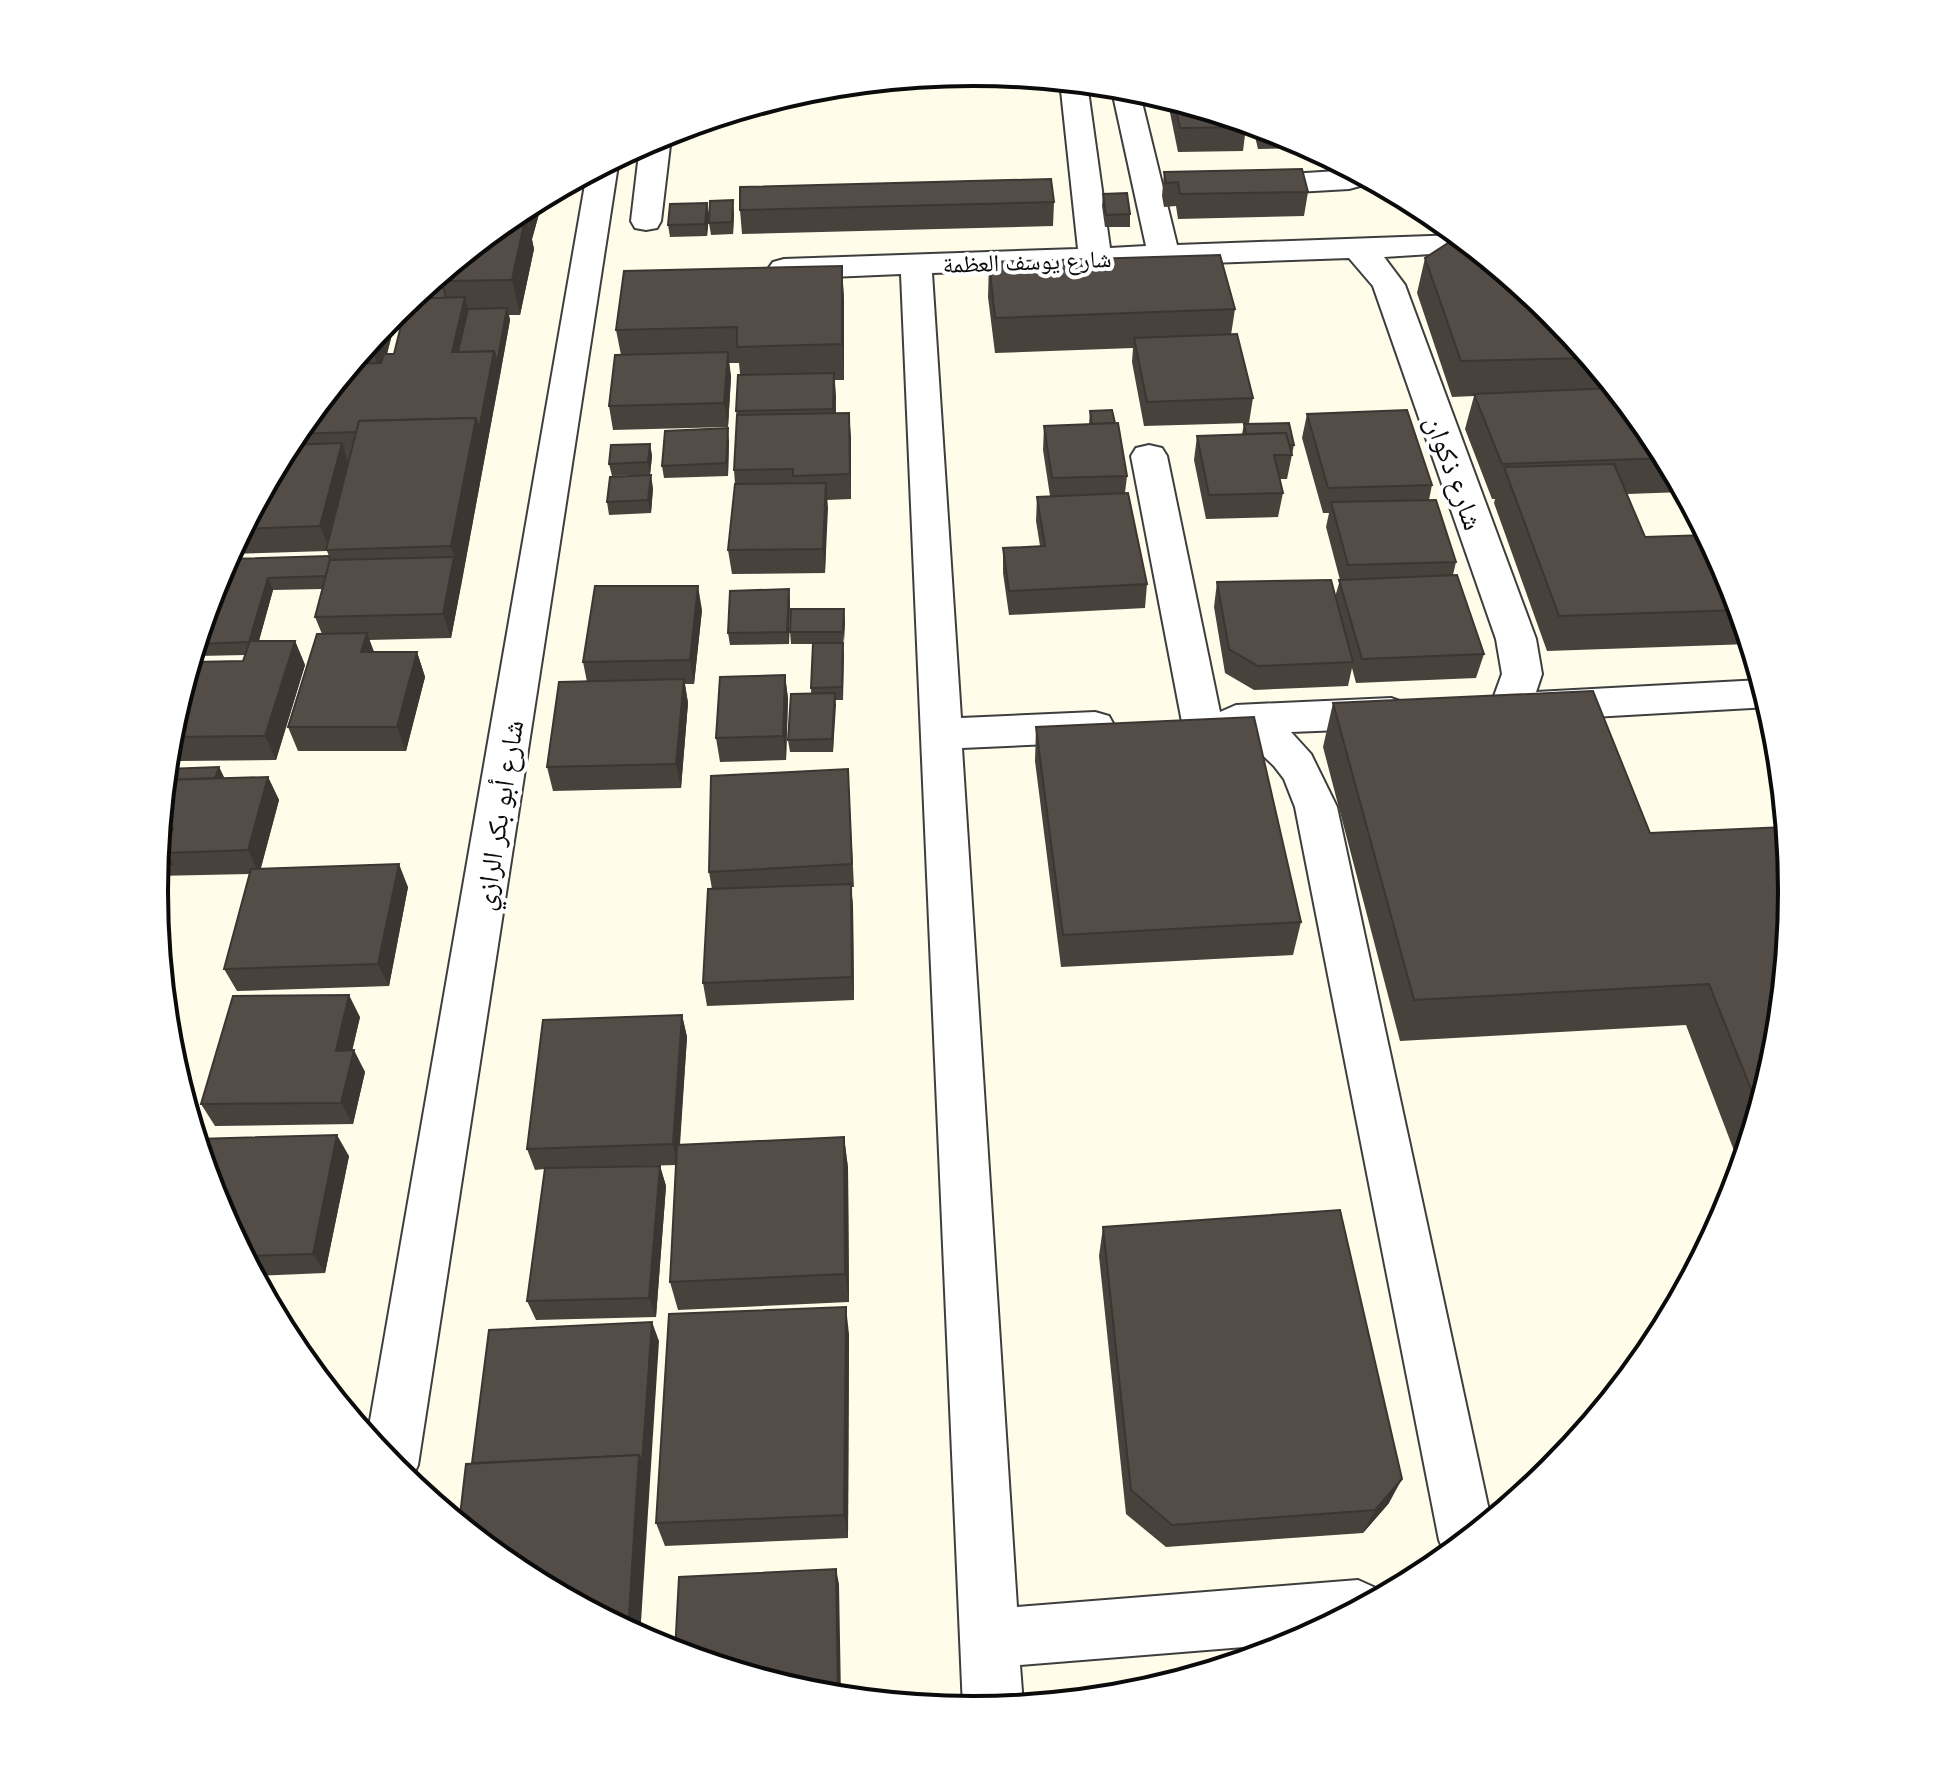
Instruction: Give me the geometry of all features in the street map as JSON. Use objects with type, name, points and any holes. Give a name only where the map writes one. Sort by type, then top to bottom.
[{"type":"street","points":[[1075,93],[1095,257]]},
{"type":"street","points":[[1127,101],[1164,255]]},
{"type":"street","points":[[646,221],[654,152]]},
{"type":"street","name":"شارع أبو بكر الرازي","points":[[393,1448],[601,276],[603,177]]},
{"type":"street","points":[[1238,186],[1348,179]]},
{"type":"street","name":"شارع يوسف العظمة","points":[[758,270],[1452,245]]},
{"type":"street","name":"شارع ذكوان","points":[[1356,248],[1389,285],[1516,639],[1522,674],[1494,707],[1754,695]]},
{"type":"street","points":[[916,264],[992,1695]]},
{"type":"street","points":[[1149,456],[1205,722]]},
{"type":"street","points":[[1205,722],[1431,711]]},
{"type":"street","points":[[1205,722],[1285,748],[1300,767],[1316,807],[1465,1529]]},
{"type":"street","points":[[943,734],[1126,725]]},
{"type":"street","points":[[990,1638],[1333,1611]]},
{"type":"building","points":[[1177,112],[1227,127],[1180,128]]},
{"type":"building","points":[[1302,169],[1308,192],[1180,194],[1178,182],[1166,183],[1164,172]]},
{"type":"building","points":[[1051,179],[1054,202],[740,210],[740,187]]},
{"type":"building","points":[[1127,193],[1130,214],[1106,215],[1103,194]]},
{"type":"building","points":[[733,200],[732,222],[709,223],[710,201]]},
{"type":"building","points":[[707,203],[705,224],[668,225],[670,204]]},
{"type":"building","points":[[524,223],[512,280],[448,281]]},
{"type":"building","points":[[1448,243],[1504,286],[1576,358],[1461,361],[1425,258]]},
{"type":"building","points":[[1220,255],[1235,309],[995,318],[989,262]]},
{"type":"building","points":[[842,266],[842,344],[737,347],[737,327],[616,330],[624,271]]},
{"type":"building","points":[[442,286],[446,298],[429,298]]},
{"type":"building","points":[[465,297],[452,352],[494,351],[479,429],[476,418],[359,421],[357,432],[311,433],[365,364],[381,363],[384,354],[394,354],[401,325],[429,298]]},
{"type":"building","points":[[507,308],[497,363],[494,351],[458,352],[468,309]]},
{"type":"building","points":[[1237,334],[1253,398],[1147,402],[1134,338]]},
{"type":"building","points":[[728,352],[724,403],[609,406],[615,355]]},
{"type":"building","points":[[834,373],[833,409],[736,411],[738,375]]},
{"type":"building","points":[[1602,389],[1651,459],[1502,464],[1474,394]]},
{"type":"building","points":[[1112,410],[1115,423],[1092,424],[1090,411]]},
{"type":"building","points":[[1407,410],[1432,485],[1328,488],[1307,414]]},
{"type":"building","points":[[849,413],[850,474],[793,476],[793,469],[734,470],[737,415]]},
{"type":"building","points":[[476,418],[451,546],[326,550],[359,421]]},
{"type":"building","points":[[1118,423],[1127,476],[1052,478],[1044,426]]},
{"type":"building","points":[[1289,423],[1294,445],[1289,445],[1286,433],[1246,434],[1244,424]]},
{"type":"building","points":[[728,428],[726,463],[662,466],[665,431]]},
{"type":"building","points":[[1286,433],[1292,455],[1274,455],[1283,493],[1209,495],[1197,436]]},
{"type":"building","points":[[342,443],[320,526],[254,529],[276,488],[304,444]]},
{"type":"building","points":[[650,444],[648,462],[609,464],[611,445]]},
{"type":"building","points":[[1614,464],[1645,537],[1695,535],[1727,610],[1559,616],[1504,467]]},
{"type":"building","points":[[651,475],[648,500],[607,502],[610,477]]},
{"type":"building","points":[[826,483],[823,549],[728,550],[735,484]]},
{"type":"building","points":[[1128,493],[1147,584],[1009,591],[1003,548],[1045,546],[1037,497]]},
{"type":"building","points":[[1436,500],[1456,562],[1348,565],[1331,502]]},
{"type":"building","points":[[329,556],[330,560],[326,576],[268,578],[249,642],[207,644],[229,583],[240,559]]},
{"type":"building","points":[[454,557],[443,614],[315,617],[330,560]]},
{"type":"building","points":[[1457,575],[1484,654],[1362,659],[1339,580]]},
{"type":"building","points":[[1331,580],[1353,662],[1258,666],[1229,649],[1217,582]]},
{"type":"building","points":[[595,586],[698,586],[690,660],[583,662]]},
{"type":"building","points":[[789,589],[787,632],[728,633],[730,591]]},
{"type":"building","points":[[791,609],[844,609],[843,632],[790,632]]},
{"type":"building","points":[[367,633],[361,652],[417,652],[397,727],[288,727],[317,634]]},
{"type":"building","points":[[250,641],[295,641],[265,736],[183,737],[202,662],[243,661]]},
{"type":"building","points":[[813,643],[843,643],[842,687],[811,688]]},
{"type":"building","points":[[785,675],[783,736],[716,738],[720,677]]},
{"type":"building","points":[[684,679],[676,764],[547,767],[559,682]]},
{"type":"building","points":[[1593,691],[1650,833],[1775,827],[1778,891],[1776,944],[1763,1048],[1752,1093],[1709,984],[1414,1000],[1333,703]]},
{"type":"building","points":[[835,693],[832,739],[788,740],[791,694]]},
{"type":"building","points":[[1254,717],[1301,922],[1063,935],[1036,727]]},
{"type":"building","points":[[219,767],[215,778],[176,780],[178,769]]},
{"type":"building","points":[[848,769],[852,864],[709,872],[711,776]]},
{"type":"building","points":[[268,777],[248,850],[169,853],[176,780]]},
{"type":"building","points":[[399,864],[378,964],[224,969],[251,869]]},
{"type":"building","points":[[851,884],[852,977],[703,983],[708,889]]},
{"type":"building","points":[[349,995],[336,1051],[354,1050],[341,1103],[201,1104],[233,996]]},
{"type":"building","points":[[682,1015],[673,1144],[527,1149],[543,1020]]},
{"type":"building","points":[[337,1135],[313,1254],[256,1256],[229,1199],[207,1139]]},
{"type":"building","points":[[844,1137],[845,1274],[670,1282],[677,1145]]},
{"type":"building","points":[[660,1166],[649,1298],[527,1301],[545,1168]]},
{"type":"building","points":[[1340,1210],[1402,1479],[1375,1510],[1172,1525],[1131,1490],[1103,1227]]},
{"type":"building","points":[[846,1307],[844,1515],[656,1523],[669,1314]]},
{"type":"building","points":[[652,1322],[642,1463],[639,1455],[472,1463],[489,1330]]},
{"type":"building","points":[[639,1455],[629,1618],[570,1588],[460,1511],[466,1464]]},
{"type":"building","points":[[836,1569],[838,1684],[765,1669],[676,1639],[679,1577]]}]
